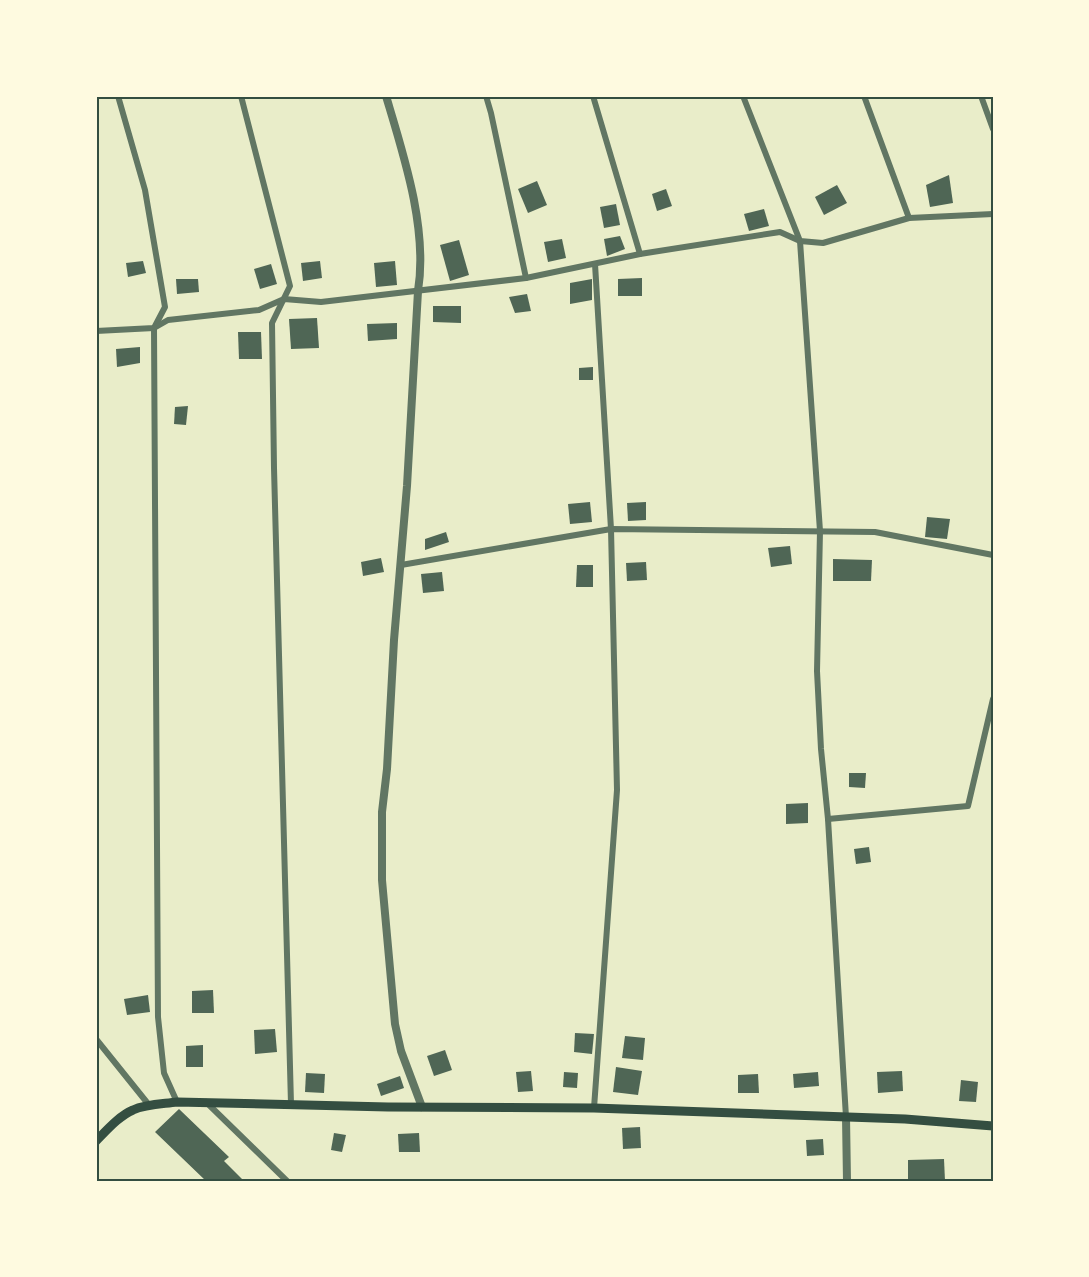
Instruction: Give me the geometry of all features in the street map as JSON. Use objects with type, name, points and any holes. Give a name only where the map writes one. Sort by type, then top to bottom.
[{"type":"main road","points":[[96,1141],[114,1123],[133,1110],[177,1102],[594,1108],[905,1119],[993,1126]]},
{"type":"street","points":[[118,96],[145,190],[165,307],[154,328],[158,1017],[164,1073],[177,1102]]},
{"type":"street","points":[[241,96],[290,286],[272,323],[291,1104]]},
{"type":"street","points":[[386,96],[406,161],[419,229],[422,270],[418,291],[387,769],[381,812],[382,880],[396,1024],[401,1051],[422,1107]]},
{"type":"street","points":[[486,96],[526,278]]},
{"type":"street","points":[[593,96],[640,254]]},
{"type":"street","points":[[743,96],[800,241],[820,531],[817,671],[820,749],[828,819],[846,1117],[847,1181]]},
{"type":"street","points":[[864,96],[909,218]]},
{"type":"street","points":[[981,96],[993,129]]},
{"type":"street","points":[[96,331],[154,328],[168,320],[259,310],[284,299],[321,302],[526,278],[640,254],[780,232],[800,241],[823,243],[909,218],[993,214]]},
{"type":"street","points":[[594,1108],[617,790],[611,529],[596,264]]},
{"type":"street","points":[[401,565],[611,529],[875,532],[993,555]]},
{"type":"street","points":[[828,819],[968,806],[993,699]]},
{"type":"street","points":[[96,1039],[149,1106]]},
{"type":"street","points":[[206,1102],[287,1181]]},
{"type":"building","points":[[949,175],[953,203],[930,207],[926,185]]},
{"type":"building","points":[[537,181],[547,205],[528,213],[518,189]]},
{"type":"building","points":[[837,185],[847,203],[824,215],[815,197]]},
{"type":"building","points":[[666,189],[672,206],[657,211],[652,194]]},
{"type":"building","points":[[616,204],[620,225],[604,228],[600,207]]},
{"type":"building","points":[[764,209],[769,226],[749,231],[744,214]]},
{"type":"building","points":[[620,236],[625,249],[607,256],[604,239]]},
{"type":"building","points":[[562,239],[566,258],[548,262],[544,242]]},
{"type":"building","points":[[459,240],[469,275],[450,281],[440,245]]},
{"type":"building","points":[[143,261],[146,273],[128,277],[126,263]]},
{"type":"building","points":[[320,261],[322,278],[303,281],[301,263]]},
{"type":"building","points":[[395,261],[397,285],[376,287],[374,263]]},
{"type":"building","points":[[271,264],[277,284],[260,289],[254,269]]},
{"type":"building","points":[[642,278],[642,296],[618,296],[618,279]]},
{"type":"building","points":[[176,279],[198,279],[199,292],[177,294]]},
{"type":"building","points":[[592,279],[592,300],[570,304],[570,283]]},
{"type":"building","points":[[527,294],[531,311],[515,313],[509,297]]},
{"type":"building","points":[[433,306],[461,306],[461,323],[433,322]]},
{"type":"building","points":[[317,318],[319,348],[291,349],[289,319]]},
{"type":"building","points":[[397,323],[397,339],[368,341],[367,324]]},
{"type":"building","points":[[238,332],[261,332],[262,359],[239,359]]},
{"type":"building","points":[[140,347],[140,363],[117,367],[116,349]]},
{"type":"building","points":[[593,367],[593,380],[579,380],[579,368]]},
{"type":"building","points":[[188,406],[186,425],[174,424],[175,407]]},
{"type":"building","points":[[590,502],[592,522],[570,524],[568,504]]},
{"type":"building","points":[[646,502],[646,520],[628,521],[627,503]]},
{"type":"building","points":[[927,517],[950,519],[947,539],[925,537]]},
{"type":"building","points":[[446,532],[449,542],[425,550],[425,539]]},
{"type":"building","points":[[790,546],[792,564],[771,567],[768,548]]},
{"type":"building","points":[[381,558],[384,572],[363,576],[361,562]]},
{"type":"building","points":[[833,559],[872,560],[871,581],[833,581]]},
{"type":"building","points":[[646,562],[647,580],[627,581],[626,563]]},
{"type":"building","points":[[577,565],[593,565],[593,587],[576,587]]},
{"type":"building","points":[[442,572],[444,591],[423,593],[421,574]]},
{"type":"building","points":[[849,773],[866,773],[865,788],[849,787]]},
{"type":"building","points":[[808,803],[808,823],[786,824],[786,804]]},
{"type":"building","points":[[869,847],[871,862],[856,864],[854,849]]},
{"type":"building","points":[[213,990],[214,1013],[192,1013],[192,991]]},
{"type":"building","points":[[148,995],[150,1012],[127,1015],[124,999]]},
{"type":"building","points":[[275,1029],[277,1052],[255,1054],[254,1030]]},
{"type":"building","points":[[575,1033],[594,1034],[592,1054],[574,1052]]},
{"type":"building","points":[[625,1036],[645,1038],[643,1060],[622,1058]]},
{"type":"building","points":[[203,1045],[203,1067],[186,1067],[186,1046]]},
{"type":"building","points":[[445,1050],[452,1070],[434,1076],[427,1056]]},
{"type":"building","points":[[616,1067],[642,1071],[638,1095],[613,1092]]},
{"type":"building","points":[[531,1071],[533,1091],[518,1092],[516,1072]]},
{"type":"building","points":[[902,1071],[903,1091],[878,1093],[877,1072]]},
{"type":"building","points":[[564,1072],[578,1073],[577,1088],[563,1087]]},
{"type":"building","points":[[818,1072],[819,1086],[794,1088],[793,1074]]},
{"type":"building","points":[[306,1073],[325,1074],[324,1093],[305,1092]]},
{"type":"building","points":[[758,1074],[759,1093],[738,1093],[738,1075]]},
{"type":"building","points":[[400,1076],[404,1088],[381,1096],[377,1084]]},
{"type":"building","points":[[961,1080],[978,1082],[976,1102],[959,1101]]},
{"type":"building","points":[[179,1109],[229,1157],[224,1161],[244,1181],[206,1181],[155,1132]]},
{"type":"building","points":[[640,1127],[641,1148],[623,1149],[622,1128]]},
{"type":"building","points":[[334,1133],[346,1135],[342,1152],[331,1150]]},
{"type":"building","points":[[419,1133],[420,1152],[399,1152],[398,1134]]},
{"type":"building","points":[[823,1139],[824,1155],[807,1156],[806,1140]]},
{"type":"building","points":[[944,1159],[945,1181],[908,1181],[908,1160]]}]
